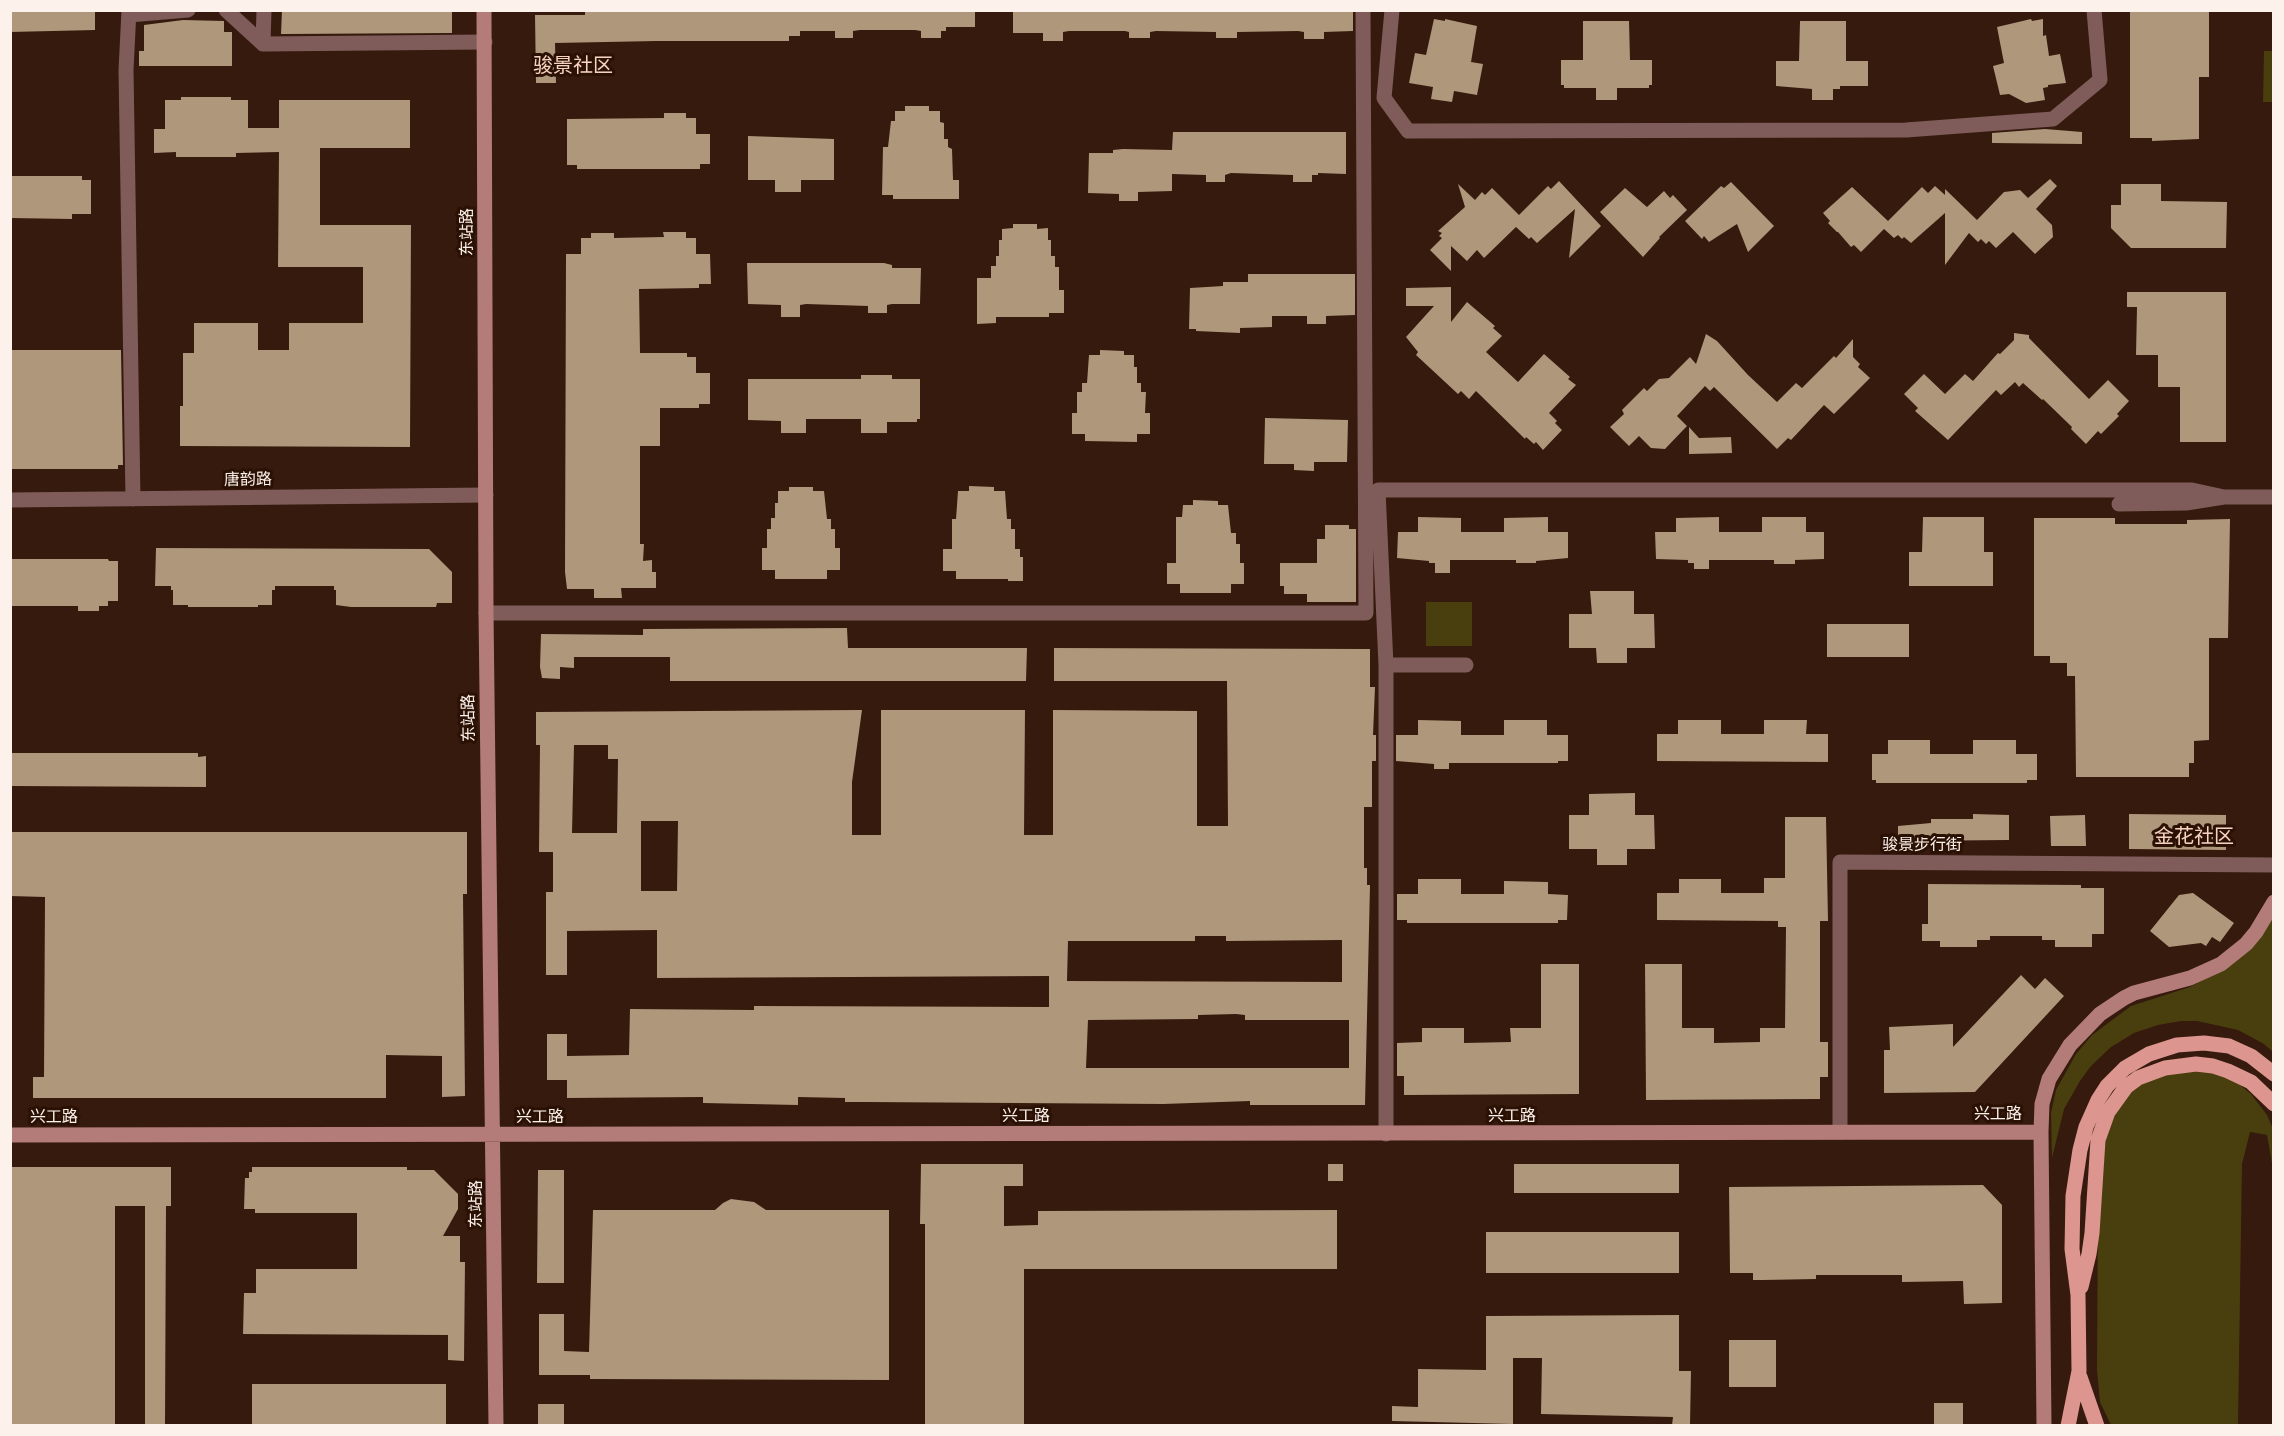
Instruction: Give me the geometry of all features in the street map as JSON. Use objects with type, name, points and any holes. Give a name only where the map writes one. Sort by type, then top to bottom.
[{"type":"main road","points":[[2079,1308],[2072,1249],[2074,1186],[2086,1127],[2108,1086],[2125,1068],[2149,1054],[2191,1044],[2218,1044],[2240,1050],[2274,1074]]},
{"type":"main road","points":[[2068,1425],[2079,1371],[2080,1291],[2092,1233],[2098,1140],[2108,1112],[2126,1087],[2138,1078],[2165,1068],[2196,1064],[2212,1066],[2251,1082],[2274,1104]]},
{"type":"main road","points":[[2079,1371],[2084,1394],[2097,1425]]},
{"type":"street","points":[[133,499],[126,70],[129,13],[188,10]]},
{"type":"street","points":[[226,10],[263,44],[484,42]]},
{"type":"street","points":[[263,44],[264,10]]},
{"type":"street","name":"东站路","points":[[484,10],[486,614],[496,1425]]},
{"type":"street","points":[[486,614],[1366,613],[1363,10]]},
{"type":"street","points":[[1392,10],[1384,98],[1408,131],[1906,130],[2053,119],[2100,80],[2094,10]]},
{"type":"street","points":[[1386,1134],[1386,665],[1378,490],[2192,490],[2224,497]]},
{"type":"street","name":"唐韵路","points":[[10,500],[486,495]]},
{"type":"street","points":[[2119,504],[2186,503],[2224,497],[2274,497]]},
{"type":"street","points":[[1386,665],[1466,665]]},
{"type":"street","name":"骏景步行街","points":[[1840,1132],[1840,862],[2274,865]]},
{"type":"street","points":[[2044,1425],[2041,1132],[2042,1104],[2049,1079],[2061,1057],[2088,1024],[2124,998],[2190,978],[2221,964],[2246,944],[2274,902]]},
{"type":"street","name":"兴工路","points":[[10,1136],[2041,1132]]},
{"type":"shaded area","points":[[2264,51],[2273,51],[2273,102],[2263,102]]},
{"type":"shaded area","points":[[1426,602],[1472,602],[1472,646],[1426,646]]},
{"type":"shaded area","points":[[2273,910],[2273,1052],[2264,1044],[2238,1030],[2197,1021],[2158,1025],[2134,1033],[2111,1047],[2091,1066],[2080,1081],[2064,1109],[2052,1158],[2051,1113],[2056,1090],[2076,1054],[2092,1035],[2131,1006],[2190,987],[2219,971]]},
{"type":"shaded area","points":[[2192,1069],[2210,1071],[2234,1080],[2251,1094],[2267,1115],[2274,1131],[2273,1187],[2273,1169],[2267,1135],[2250,1132],[2242,1164],[2238,1425],[2111,1425],[2100,1402],[2097,1370],[2098,1190],[2104,1144],[2113,1117],[2127,1096],[2144,1082],[2166,1074]]},
{"type":"building","points":[[10,10],[95,10],[95,30],[10,32]]},
{"type":"building","points":[[282,10],[452,10],[452,33],[281,34]]},
{"type":"building","points":[[585,10],[975,10],[975,27],[946,27],[946,31],[941,31],[941,38],[921,38],[921,31],[915,30],[860,30],[853,31],[853,38],[835,38],[835,31],[800,31],[800,36],[789,36],[789,41],[555,43],[556,83],[536,83],[535,15],[585,15]]},
{"type":"building","points":[[1013,10],[1353,10],[1353,31],[1324,32],[1324,39],[1304,39],[1304,32],[1298,31],[1237,32],[1237,38],[1216,38],[1216,32],[1156,31],[1150,32],[1150,38],[1129,38],[1129,32],[1125,31],[1069,31],[1063,32],[1063,41],[1043,41],[1043,33],[1013,33]]},
{"type":"building","points":[[2130,10],[2209,10],[2209,77],[2199,77],[2199,139],[2152,141],[2152,138],[2130,138]]},
{"type":"building","points":[[1434,19],[1477,26],[1471,62],[1483,64],[1477,95],[1454,91],[1452,102],[1431,99],[1433,87],[1409,83],[1415,53],[1426,55]]},
{"type":"building","points":[[2031,19],[2032,21],[2043,19],[2043,36],[2046,35],[2049,56],[2060,54],[2066,83],[2048,85],[2043,88],[2045,100],[2026,103],[2009,94],[2000,95],[1993,66],[2004,63],[1997,27]]},
{"type":"building","points":[[183,20],[224,21],[224,32],[232,32],[232,66],[139,66],[139,51],[144,51],[144,25]]},
{"type":"building","points":[[1583,21],[1629,21],[1630,60],[1652,60],[1652,85],[1649,85],[1649,88],[1617,88],[1617,100],[1596,100],[1596,88],[1564,88],[1564,85],[1561,85],[1561,60],[1583,60]]},
{"type":"building","points":[[1800,21],[1846,21],[1846,61],[1868,61],[1868,86],[1840,86],[1840,89],[1833,89],[1833,100],[1812,100],[1812,89],[1776,86],[1776,61],[1799,61]]},
{"type":"building","points":[[181,97],[231,97],[231,100],[248,100],[248,128],[279,128],[279,100],[410,100],[410,148],[320,148],[320,225],[411,225],[410,447],[180,446],[183,353],[194,353],[194,323],[258,323],[258,350],[289,350],[289,323],[363,323],[363,267],[278,267],[279,152],[236,153],[236,157],[176,157],[176,152],[154,153],[154,129],[165,129],[165,100],[181,100]]},
{"type":"building","points":[[905,106],[929,106],[929,111],[940,111],[940,122],[944,123],[944,139],[948,139],[948,147],[952,149],[953,180],[959,180],[959,199],[893,199],[893,195],[882,195],[883,147],[888,147],[891,121],[895,121],[895,111],[905,111]]},
{"type":"building","points":[[664,113],[686,113],[686,118],[696,118],[696,134],[710,134],[710,164],[700,164],[700,169],[577,169],[577,165],[567,165],[567,119],[664,118]]},
{"type":"building","points":[[2045,129],[2082,132],[2082,144],[1992,143],[1992,133]]},
{"type":"building","points":[[1173,132],[1346,132],[1346,174],[1318,173],[1318,175],[1312,175],[1312,182],[1293,182],[1293,175],[1231,173],[1225,175],[1225,182],[1206,182],[1206,175],[1172,174],[1172,191],[1138,192],[1138,201],[1119,201],[1119,194],[1088,193],[1089,153],[1113,153],[1113,150],[1123,149],[1172,150]]},
{"type":"building","points":[[748,136],[834,139],[834,180],[801,180],[801,192],[775,192],[775,180],[748,180]]},
{"type":"building","points":[[10,176],[82,176],[82,180],[91,180],[91,214],[72,214],[72,219],[10,218]]},
{"type":"building","points":[[2050,179],[2057,186],[2036,209],[2052,225],[2053,237],[2035,254],[2013,232],[1996,248],[1989,241],[1986,244],[1981,239],[1978,242],[1969,233],[1945,265],[1945,213],[1911,243],[1898,235],[1894,238],[1884,229],[1861,252],[1854,245],[1851,247],[1828,223],[1830,221],[1823,213],[1852,187],[1888,221],[1922,187],[1928,193],[1935,186],[1945,195],[1945,189],[1977,220],[2004,192],[2020,190],[2028,198]]},
{"type":"building","points":[[1559,181],[1601,226],[1569,258],[1575,209],[1537,243],[1516,227],[1484,258],[1477,250],[1467,261],[1451,246],[1451,271],[1430,250],[1442,238],[1439,236],[1442,233],[1438,231],[1465,207],[1458,184],[1475,200],[1482,192],[1485,195],[1492,188],[1519,215],[1548,186],[1551,189]]},
{"type":"building","points":[[1731,182],[1774,226],[1748,252],[1737,224],[1709,242],[1704,236],[1702,239],[1685,221],[1721,186],[1724,188]]},
{"type":"building","points":[[2121,184],[2161,184],[2161,201],[2227,202],[2226,248],[2131,248],[2111,228],[2111,205],[2121,205]]},
{"type":"building","points":[[1625,188],[1647,207],[1664,191],[1670,198],[1673,195],[1687,210],[1659,237],[1643,257],[1600,212]]},
{"type":"building","points":[[1013,224],[1037,224],[1037,229],[1048,228],[1051,256],[1055,256],[1055,267],[1059,267],[1059,290],[1064,290],[1064,313],[1049,313],[1049,317],[996,317],[996,323],[977,324],[977,278],[991,278],[991,266],[996,266],[996,256],[999,256],[1002,229],[1013,228]]},
{"type":"building","points":[[663,232],[686,232],[686,238],[696,238],[696,254],[710,254],[711,284],[699,284],[699,288],[639,289],[640,353],[687,353],[687,357],[696,357],[696,373],[710,373],[710,404],[699,404],[699,408],[660,408],[660,446],[640,446],[640,544],[644,544],[643,561],[652,560],[652,572],[656,572],[656,588],[621,588],[622,598],[594,598],[594,589],[567,589],[565,572],[566,254],[581,254],[581,238],[591,238],[591,233],[614,233],[614,238],[664,237]]},
{"type":"building","points":[[747,263],[884,263],[892,265],[892,268],[921,268],[920,304],[892,304],[887,305],[887,313],[868,313],[868,306],[806,304],[800,305],[800,317],[781,317],[781,305],[748,304]]},
{"type":"building","points":[[1248,274],[1355,274],[1355,315],[1326,316],[1326,324],[1307,324],[1307,316],[1272,316],[1272,327],[1240,328],[1240,333],[1189,329],[1190,288],[1223,286],[1223,282],[1248,282]]},
{"type":"building","points":[[1451,287],[1451,322],[1467,302],[1495,326],[1493,328],[1502,336],[1486,352],[1518,382],[1544,354],[1576,385],[1549,413],[1562,430],[1543,450],[1536,442],[1534,444],[1526,437],[1525,439],[1476,391],[1469,399],[1461,391],[1458,394],[1416,355],[1418,352],[1406,337],[1434,306],[1406,306],[1406,288]]},
{"type":"building","points":[[2127,292],[2226,292],[2226,442],[2180,442],[2180,387],[2158,387],[2158,355],[2136,355],[2137,307],[2127,307]]},
{"type":"building","points":[[2014,333],[2029,335],[2029,338],[2089,399],[2108,380],[2129,401],[2117,414],[2119,416],[2101,434],[2098,431],[2086,444],[2043,399],[2023,383],[2019,387],[2015,382],[2001,395],[1996,390],[1948,440],[1915,411],[1918,408],[1904,394],[1924,374],[1945,394],[1965,374],[1973,381],[1998,353],[2000,354],[2014,340]]},
{"type":"building","points":[[1706,334],[1717,341],[1777,402],[1796,383],[1802,388],[1834,356],[1836,358],[1853,339],[1853,357],[1860,364],[1858,367],[1870,378],[1834,414],[1824,405],[1791,440],[1788,438],[1777,449],[1714,387],[1710,391],[1705,386],[1677,416],[1687,426],[1665,449],[1651,448],[1639,436],[1629,446],[1610,427],[1624,414],[1622,410],[1644,388],[1647,391],[1659,379],[1669,378],[1690,357],[1696,364]]},
{"type":"building","points":[[10,350],[121,350],[123,465],[118,465],[118,469],[10,469]]},
{"type":"building","points":[[1100,350],[1124,351],[1124,355],[1134,355],[1137,383],[1141,383],[1141,392],[1146,392],[1145,413],[1150,413],[1150,434],[1137,434],[1137,442],[1085,441],[1085,434],[1072,434],[1072,413],[1077,413],[1077,392],[1082,392],[1082,383],[1087,383],[1089,355],[1100,355]]},
{"type":"building","points":[[861,375],[892,375],[892,379],[920,379],[920,419],[917,419],[917,422],[887,422],[887,433],[861,433],[861,419],[806,419],[806,433],[781,433],[781,421],[748,420],[748,379],[861,379]]},
{"type":"building","points":[[1265,418],[1348,420],[1347,462],[1314,462],[1314,471],[1294,470],[1294,464],[1264,464]]},
{"type":"building","points":[[1689,427],[1699,438],[1731,437],[1732,453],[1689,454]]},
{"type":"building","points":[[969,486],[994,487],[994,491],[1005,491],[1007,519],[1011,519],[1011,529],[1015,529],[1015,549],[1020,549],[1020,557],[1023,557],[1023,581],[956,579],[956,571],[943,571],[943,549],[952,549],[952,519],[956,519],[958,491],[969,491]]},
{"type":"building","points":[[789,487],[813,487],[813,491],[824,491],[827,519],[831,519],[831,529],[835,529],[835,548],[840,548],[840,570],[827,570],[827,579],[775,579],[775,570],[762,570],[762,548],[767,548],[767,529],[771,529],[771,518],[775,518],[778,491],[789,491]]},
{"type":"building","points":[[1193,500],[1218,501],[1218,505],[1228,505],[1231,533],[1236,533],[1236,544],[1240,544],[1240,563],[1244,563],[1244,584],[1231,584],[1231,593],[1180,593],[1180,584],[1167,584],[1167,563],[1176,563],[1176,517],[1182,517],[1183,505],[1193,505]]},
{"type":"building","points":[[1418,517],[1461,518],[1461,532],[1504,532],[1504,518],[1548,517],[1548,532],[1568,532],[1568,558],[1536,561],[1536,563],[1516,563],[1516,560],[1450,560],[1450,573],[1435,573],[1435,563],[1397,558],[1398,532],[1418,532]]},
{"type":"building","points":[[1719,517],[1719,532],[1762,532],[1762,517],[1806,517],[1806,532],[1824,532],[1824,559],[1795,560],[1795,564],[1774,564],[1774,560],[1709,560],[1709,569],[1694,569],[1694,563],[1688,563],[1688,560],[1656,559],[1655,532],[1676,532],[1676,518]]},
{"type":"building","points":[[1923,517],[1984,517],[1984,552],[1993,552],[1993,586],[1909,586],[1909,552],[1922,552]]},
{"type":"building","points":[[2034,518],[2115,518],[2115,524],[2187,524],[2187,520],[2230,519],[2228,638],[2209,638],[2209,740],[2194,741],[2194,763],[2189,763],[2189,777],[2076,777],[2075,676],[2067,676],[2067,663],[2050,663],[2050,656],[2034,656]]},
{"type":"building","points":[[1325,525],[1349,525],[1349,529],[1356,529],[1356,602],[1307,602],[1307,594],[1284,594],[1284,586],[1280,586],[1280,563],[1317,563],[1317,539],[1325,539]]},
{"type":"building","points":[[156,548],[429,549],[452,572],[452,603],[437,603],[436,607],[351,607],[336,605],[334,586],[275,586],[275,590],[272,590],[272,605],[188,607],[188,605],[173,605],[171,586],[155,586]]},
{"type":"building","points":[[10,559],[108,559],[118,561],[118,601],[108,601],[108,606],[99,606],[99,611],[78,611],[78,606],[10,606]]},
{"type":"building","points":[[1590,591],[1634,591],[1634,614],[1654,614],[1655,648],[1627,648],[1627,663],[1597,663],[1596,648],[1569,648],[1569,614],[1592,614]]},
{"type":"building","points":[[1827,624],[1909,624],[1909,657],[1827,657]]},
{"type":"building","points":[[847,628],[848,648],[1027,648],[1026,681],[670,681],[670,657],[574,657],[574,668],[560,667],[560,679],[542,678],[540,667],[541,634],[643,635],[643,629]]},
{"type":"building","points":[[1054,648],[1370,649],[1370,687],[1375,687],[1373,735],[1376,735],[1376,761],[1372,761],[1372,807],[1364,807],[1364,868],[1367,868],[1367,885],[1370,885],[1365,1105],[1250,1105],[1250,1101],[1163,1104],[845,1102],[845,1098],[798,1097],[798,1105],[703,1103],[703,1097],[567,1098],[567,1080],[547,1080],[547,1034],[567,1034],[567,1056],[629,1055],[630,1009],[754,1010],[754,1006],[1049,1007],[1049,976],[657,978],[657,930],[567,931],[567,975],[546,975],[546,892],[553,892],[553,852],[539,852],[540,745],[536,745],[536,712],[862,710],[852,782],[852,835],[881,835],[881,710],[1025,710],[1024,835],[1053,835],[1053,710],[1197,711],[1197,826],[1228,826],[1227,681],[1054,681]],"holes":[[[574,745],[608,745],[608,759],[618,759],[617,833],[572,833]],[[641,821],[678,821],[677,891],[641,891]],[[1195,936],[1226,936],[1226,941],[1342,940],[1342,982],[1067,981],[1068,941],[1195,941]],[[1236,1014],[1245,1015],[1245,1020],[1349,1020],[1349,1068],[1086,1068],[1088,1020],[1198,1019],[1198,1015]]]},
{"type":"building","points":[[1418,720],[1461,721],[1461,735],[1504,735],[1504,720],[1547,720],[1547,735],[1568,735],[1568,761],[1558,761],[1558,763],[1449,763],[1449,769],[1434,769],[1434,764],[1396,761],[1396,735],[1418,735]]},
{"type":"building","points":[[1678,720],[1721,720],[1721,734],[1764,734],[1764,720],[1807,720],[1806,734],[1828,734],[1828,762],[1657,761],[1657,734],[1678,734]]},
{"type":"building","points":[[1888,740],[1930,740],[1930,754],[1973,754],[1973,740],[2016,740],[2016,754],[2037,754],[2037,780],[2027,780],[2027,783],[1876,783],[1876,780],[1872,780],[1872,754],[1888,754]]},
{"type":"building","points":[[10,753],[198,753],[198,757],[206,756],[206,787],[10,786]]},
{"type":"building","points":[[1635,793],[1635,815],[1654,815],[1655,849],[1627,849],[1627,865],[1597,865],[1597,849],[1569,849],[1569,815],[1589,815],[1589,794]]},
{"type":"building","points":[[1973,814],[2009,815],[2009,840],[1898,841],[1898,826],[1931,823],[1931,819],[1973,819]]},
{"type":"building","points":[[2129,814],[2226,815],[2226,850],[2129,849]]},
{"type":"building","points":[[2085,815],[2086,846],[2051,846],[2050,816]]},
{"type":"building","points":[[1785,817],[1826,817],[1828,921],[1820,921],[1820,1042],[1828,1042],[1828,1077],[1820,1077],[1820,1099],[1646,1100],[1645,964],[1682,964],[1682,1028],[1714,1028],[1714,1043],[1760,1042],[1760,1028],[1785,1028],[1786,927],[1778,927],[1778,921],[1657,920],[1657,893],[1679,893],[1679,879],[1721,879],[1721,893],[1764,893],[1764,878],[1785,878]]},
{"type":"building","points":[[10,832],[467,832],[467,894],[463,894],[465,1096],[442,1097],[442,1056],[386,1055],[386,1098],[33,1098],[33,1077],[44,1077],[45,897],[10,896]]},
{"type":"building","points":[[1418,879],[1461,879],[1461,894],[1504,894],[1504,881],[1548,882],[1548,894],[1568,895],[1567,920],[1558,920],[1558,923],[1407,923],[1407,920],[1397,920],[1397,894],[1418,894]]},
{"type":"building","points":[[1928,884],[2081,885],[2081,888],[2104,888],[2104,934],[2092,934],[2092,947],[2055,947],[2055,940],[2042,940],[2042,936],[1990,936],[1990,940],[1977,940],[1977,947],[1940,947],[1940,941],[1922,941],[1922,924],[1928,924]]},
{"type":"building","points":[[2193,893],[2234,923],[2220,942],[2212,937],[2206,946],[2201,943],[2169,947],[2150,931],[2179,895]]},
{"type":"building","points":[[1541,964],[1579,964],[1579,1094],[1404,1095],[1404,1076],[1397,1076],[1397,1043],[1422,1042],[1422,1028],[1464,1028],[1464,1043],[1511,1042],[1510,1028],[1541,1028]]},
{"type":"building","points":[[2021,975],[2035,989],[2045,978],[2064,996],[1975,1092],[1884,1093],[1884,1050],[1890,1050],[1889,1027],[1953,1024],[1953,1047]]},
{"type":"building","points":[[921,1164],[1023,1164],[1023,1186],[1004,1186],[1004,1226],[1038,1225],[1038,1211],[1337,1210],[1337,1269],[1024,1269],[1024,1425],[925,1425],[925,1224],[920,1224]]},
{"type":"building","points":[[1328,1164],[1343,1164],[1343,1181],[1328,1181]]},
{"type":"building","points":[[1514,1164],[1679,1164],[1679,1193],[1514,1193]]},
{"type":"building","points":[[10,1167],[171,1167],[171,1206],[166,1206],[165,1425],[145,1425],[145,1206],[115,1206],[115,1425],[10,1425]]},
{"type":"building","points":[[252,1167],[407,1167],[407,1170],[434,1170],[458,1194],[458,1209],[443,1236],[460,1236],[460,1262],[465,1262],[464,1361],[448,1360],[448,1335],[243,1334],[244,1293],[256,1293],[256,1269],[357,1269],[357,1213],[255,1213],[255,1209],[244,1209],[245,1178],[249,1178]]},
{"type":"building","points":[[538,1170],[564,1170],[564,1283],[537,1283]]},
{"type":"building","points":[[1983,1185],[2002,1205],[2002,1303],[1964,1304],[1963,1281],[1902,1282],[1902,1275],[1816,1275],[1816,1279],[1753,1280],[1753,1273],[1730,1273],[1729,1187]]},
{"type":"building","points":[[731,1199],[754,1202],[766,1210],[889,1210],[889,1380],[590,1379],[590,1375],[539,1375],[539,1314],[564,1314],[564,1351],[589,1352],[593,1210],[715,1210]]},
{"type":"building","points":[[1486,1232],[1679,1232],[1679,1273],[1486,1273]]},
{"type":"building","points":[[1679,1315],[1679,1371],[1691,1371],[1690,1425],[1672,1425],[1673,1417],[1541,1414],[1542,1358],[1513,1358],[1513,1424],[1392,1421],[1392,1406],[1418,1407],[1418,1369],[1486,1370],[1486,1316]]},
{"type":"building","points":[[1729,1340],[1776,1340],[1776,1387],[1729,1387]]},
{"type":"building","points":[[252,1384],[446,1384],[446,1425],[252,1425]]},
{"type":"building","points":[[1934,1403],[1963,1403],[1963,1425],[1934,1425]]},
{"type":"building","points":[[538,1404],[564,1404],[564,1425],[538,1425]]},
{"type":"district","name":"骏景社区","points":[[573,66]]},
{"type":"district","name":"金花社区","points":[[2194,837]]}]
